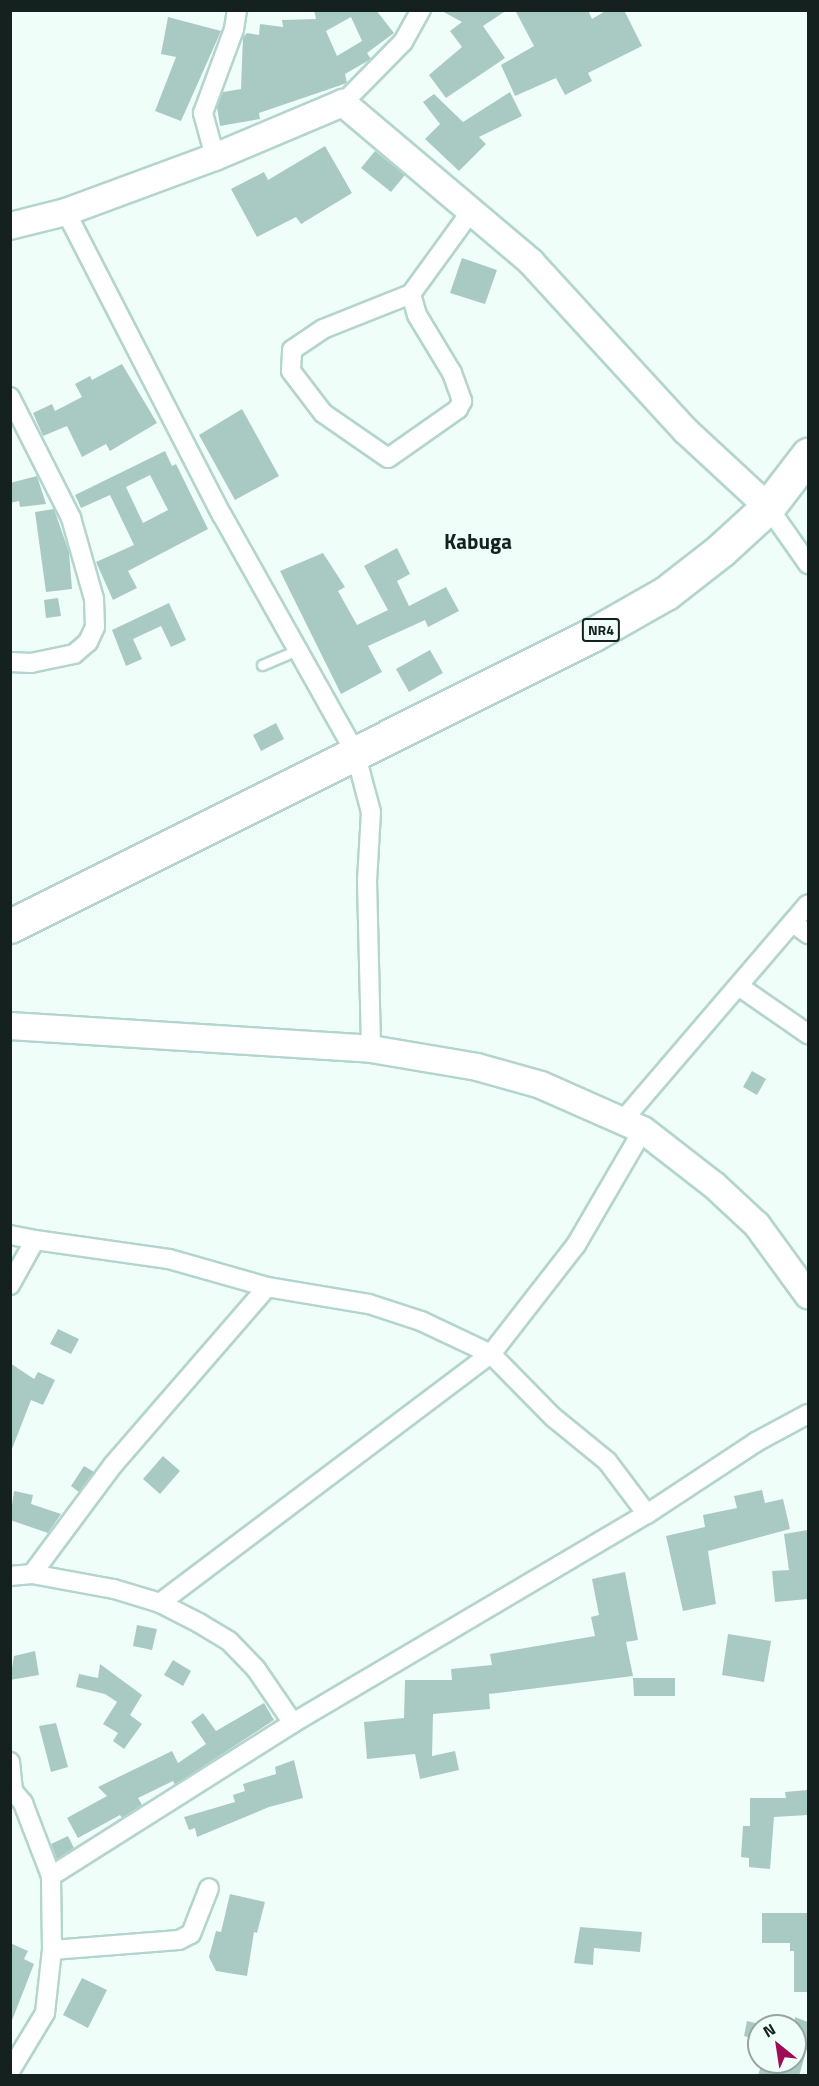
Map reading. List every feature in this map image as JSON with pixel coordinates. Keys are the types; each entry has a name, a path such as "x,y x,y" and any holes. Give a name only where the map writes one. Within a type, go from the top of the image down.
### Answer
{"highway":[{"name":"NR4","path":"10,926 592,635 666,593 721,550 768,507 808,455"}],"street":[{"path":"215,157 204,113 234,29 237,10"},
{"path":"10,226 66,212 215,157 343,103 403,42 422,10"},
{"path":"343,103 531,262 686,431 768,507 808,564"},
{"path":"411,294 417,315 452,373 462,401 458,409 400,453 382,457 323,413 300,387 291,371 291,350 322,328 411,294 472,210"},
{"path":"66,212 222,515 355,752 371,812 367,881 371,1049"},
{"path":"10,397 71,518 94,599 95,627 88,642 74,654 31,663 10,662"},
{"path":"160,1604 491,1354 576,1245 633,1125 808,904"},
{"path":"793,923 808,934"},
{"path":"740,987 808,1034"},
{"path":"10,1026 371,1049 477,1067 541,1085 633,1125 714,1185 757,1225 808,1295"},
{"path":"10,1235 169,1259 267,1287 369,1304 450,1332 491,1354 553,1417 607,1461 647,1514"},
{"path":"10,1285 35,1240"},
{"path":"32,1574 113,1465 267,1287"},
{"path":"51,1876 293,1723 647,1514 756,1442 808,1414"},
{"path":"10,1576 32,1574 104,1587 160,1604 229,1641 256,1669 293,1723"},
{"path":"10,1762 12,1791 22,1803 51,1876 52,1950 45,2013 10,2072"},
{"path":"52,1950 179,1940 191,1934 209,1888"}],"lane":[{"path":"262,665 297,650"}],"building":[{"path":"314,10 376,10 394,33 367,53 371,59 345,74 347,83 259,113 260,119 220,126 217,107 223,92 241,89 243,37 247,33 259,35 260,24 283,27 282,20 316,19","holes":["351,17 362,41 337,56 326,31"]},
{"path":"440,10 507,10 483,26 505,58 446,98 429,75 462,47 450,31 462,22"},
{"path":"515,10 588,10 592,19 607,10 624,10 642,46 588,73 592,81 565,95 556,78 515,96 501,65 534,46"},
{"path":"168,17 221,31 181,121 155,111 176,57 161,54"},
{"path":"510,92 522,116 479,137 486,144 459,171 425,139 440,124 423,102 434,94 463,122"},
{"path":"325,146 352,193 301,224 296,217 257,237 231,189 264,172 268,180"},
{"path":"375,151 405,175 391,192 361,168"},
{"path":"462,258 497,270 485,304 450,293"},
{"path":"122,364 157,423 110,451 106,444 82,457 67,426 43,436 33,413 52,404 55,411 82,397 75,384 90,376 92,380"},
{"path":"242,409 279,476 235,500 199,435"},
{"path":"165,451 172,466 176,464 208,529 128,571 137,588 113,600 96,562 134,545 110,495 81,508 75,495","holes":["150,475 168,510 143,523 126,487"]},
{"path":"37,476 46,504 20,507 19,501 10,503 10,483"},
{"path":"54,509 69,552 72,589 46,592 35,512"},
{"path":"397,548 410,574 397,581 409,606 446,587 459,611 428,627 425,620 368,646 382,672 341,694 280,571 323,553 345,587 338,591 357,625 388,610 364,566"},
{"path":"58,598 61,616 46,618 44,600"},
{"path":"169,603 186,640 171,647 161,626 133,639 142,659 126,666 112,630"},
{"path":"430,650 443,673 409,692 396,669"},
{"path":"276,723 284,739 261,751 253,735"},
{"path":"752,1071 766,1079 757,1095 743,1087"},
{"path":"58,1329 79,1339 71,1354 50,1344"},
{"path":"10,1363 34,1379 38,1372 55,1380 43,1405 31,1400 12,1449"},
{"path":"163,1456 180,1471 160,1494 143,1479"},
{"path":"84,1466 94,1472 79,1492 71,1486"},
{"path":"762,1490 765,1503 783,1499 790,1529 708,1551 716,1604 683,1611 666,1536 705,1527 703,1515 737,1508 734,1496"},
{"path":"14,1491 33,1495 31,1504 61,1514 48,1533 10,1520"},
{"path":"808,1530 808,1599 775,1602 772,1571 789,1570 784,1534"},
{"path":"625,1572 638,1640 626,1642 633,1676 489,1694 490,1709 433,1714 432,1756 455,1751 459,1770 420,1779 415,1754 367,1759 364,1722 404,1718 405,1680 452,1680 451,1669 492,1665 490,1654 595,1636 591,1617 599,1615 592,1579"},
{"path":"137,1625 157,1629 152,1650 133,1646"},
{"path":"728,1634 771,1641 764,1682 722,1675"},
{"path":"35,1651 39,1675 10,1680 14,1656"},
{"path":"173,1660 191,1671 183,1686 164,1675"},
{"path":"100,1664 142,1695 130,1715 142,1724 124,1749 113,1741 118,1733 103,1724 117,1702 105,1694 76,1687 79,1674 98,1678"},
{"path":"633,1678 675,1678 675,1696 634,1696"},
{"path":"264,1703 274,1720 175,1785 173,1781 138,1798 142,1805 122,1818 120,1815 78,1838 67,1818 107,1796 98,1787 172,1751 178,1763 206,1744 191,1722 203,1713 216,1731"},
{"path":"56,1723 68,1767 51,1772 39,1726"},
{"path":"294,1760 303,1798 269,1807 197,1837 195,1828 189,1830 184,1817 235,1802 233,1795 245,1791 243,1784 276,1774 275,1767"},
{"path":"808,1790 808,1815 774,1817 770,1869 749,1867 749,1858 741,1857 743,1826 750,1826 750,1798 786,1798 785,1792"},
{"path":"68,1836 74,1848 57,1859 51,1844"},
{"path":"230,1894 265,1902 257,1933 254,1932 247,1976 216,1971 209,1957 216,1931 221,1932"},
{"path":"762,1913 808,1913 808,1992 794,1992 794,1951 790,1951 790,1943 762,1943"},
{"path":"580,1927 642,1932 640,1952 594,1948 593,1965 574,1963"},
{"path":"10,1943 28,1951 24,1959 34,1964 11,2023"},
{"path":"82,1978 107,1990 88,2028 63,2015"},
{"path":"747,2021 747,2037 744,2036"},
{"path":"807,2022 808,2022 807,2048"},
{"path":"759,2074 800,2074 799,2076 758,2076"}],"district":[{"name":"Kabuga","path":"478,541"}]}
